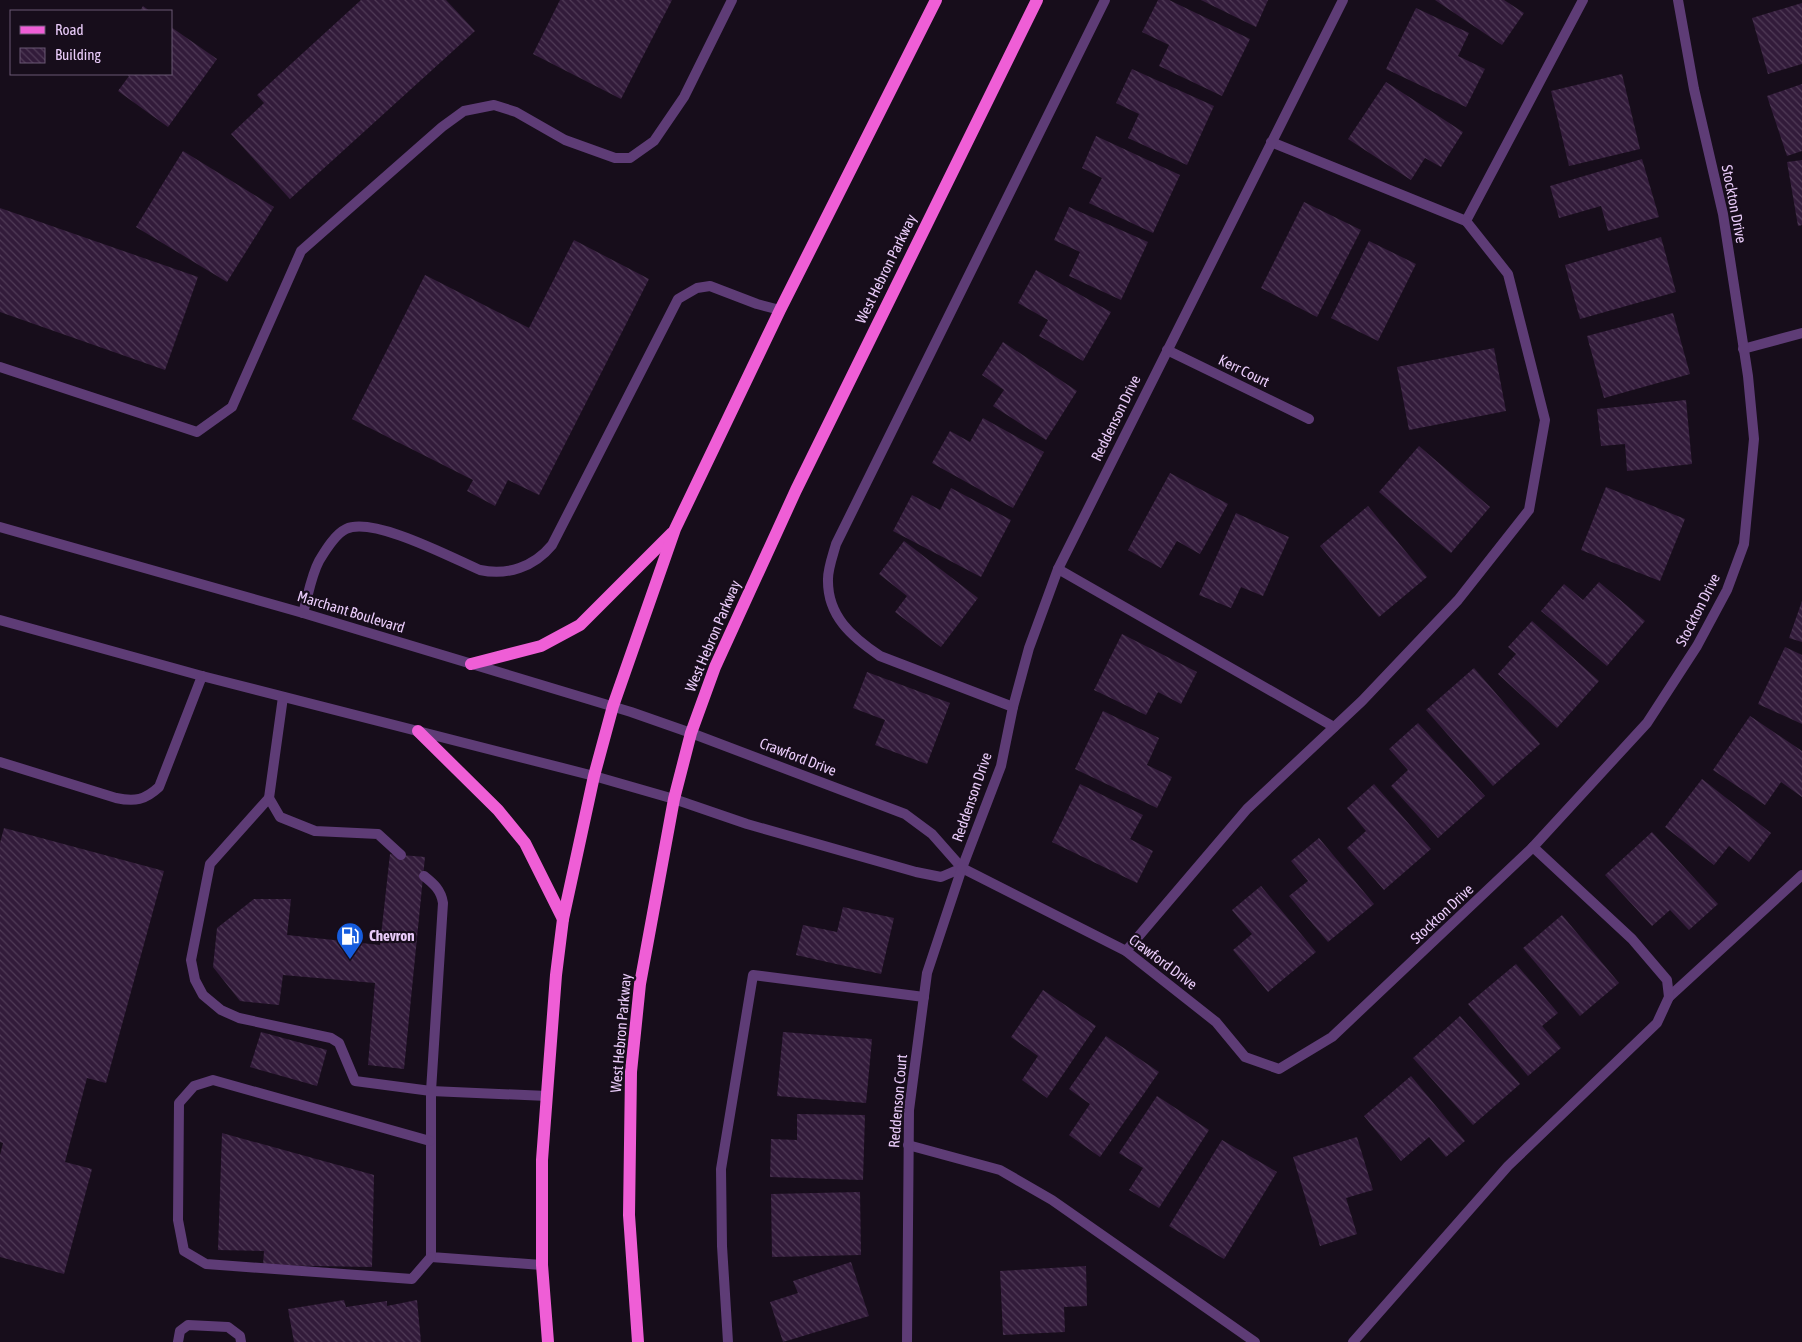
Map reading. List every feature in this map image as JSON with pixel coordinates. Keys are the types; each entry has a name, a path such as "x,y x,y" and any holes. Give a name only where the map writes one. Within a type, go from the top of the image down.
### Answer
{"main road":[{"path":"548,1342 542,1265 542,1160 549,1057 563,919 594,776 612,706 675,529 780,310 936,0"},
{"name":"West Hebron Parkway","path":"638,1342 629,1215 632,1072 640,984 674,799 691,732 714,667 796,490 1037,0"},
{"path":"471,664 542,646 580,625 675,529"},
{"path":"418,731 498,810 525,843 563,919"}],"street":[{"path":"0,367 197,432 232,407 301,251 442,127 464,111 494,105 516,112 565,140 615,158 630,158 654,141 684,97 732,0"},
{"path":"1013,707 880,656 862,644 842,626 832,608 828,578 836,544 1105,0"},
{"name":"Reddenson Drive","path":"962,868 1001,766 1013,707 1029,648 1058,569 1343,0"},
{"path":"1466,221 1583,0"},
{"name":"Stockton Drive","path":"1279,1069 1332,1037 1533,848 1647,723 1697,646 1727,590 1744,544 1754,439 1748,376 1723,214 1694,89 1678,0"},
{"path":"1126,951 1247,809 1334,727 1458,600 1530,510 1545,420 1508,274 1466,221 1271,142"},
{"path":"303,613 318,562 332,542 345,529 358,525 391,532 480,570 492,573 513,571 542,557 552,545 646,363 669,312 678,299 697,288 710,286 780,310"},
{"path":"1743,349 1802,333"},
{"name":"Kerr Court","path":"1167,350 1309,419"},
{"name":"Marchant Boulevard","path":"0,527 303,613 612,706 691,732"},
{"path":"1058,569 1334,727"},
{"path":"0,620 202,676 594,776 674,799 747,824 916,872 941,877 962,868"},
{"path":"0,762 116,798 134,801 148,797 160,787 202,676"},
{"path":"283,697 268,798 210,864 191,960 195,980 203,995 220,1010 240,1018 331,1038 339,1043 355,1081 431,1091 547,1096"},
{"name":"Crawford Drive","path":"691,732 905,814 932,834 962,868 1126,951 1216,1022 1245,1057 1279,1069"},
{"path":"268,798 280,817 315,831 378,834 401,854"},
{"path":"1533,848 1632,939 1667,980 1669,997"},
{"name":"Reddenson Court","path":"907,1342 909,1110 927,973 962,868"},
{"path":"1353,1342 1508,1166 1657,1023 1669,997 1802,875"},
{"path":"424,876 442,894 431,1091 431,1257 412,1279 206,1264 184,1251 178,1220 179,1103 194,1086 212,1080 430,1141"},
{"path":"728,1342 722,1246 721,1169 753,975 924,997"},
{"path":"908,1145 1000,1170 1052,1200 1255,1342"},
{"path":"431,1257 542,1265"},
{"path":"178,1342 180,1331 188,1325 228,1327 240,1336 241,1342"}],"building":[{"path":"361,0 446,0 475,31 290,199 231,134 264,103 257,95"},
{"path":"560,0 672,0 621,99 533,54"},
{"path":"1158,0 1169,0 1250,39 1222,96 1159,66 1169,45 1142,32"},
{"path":"1201,0 1268,0 1256,27"},
{"path":"1435,0 1504,0 1524,13 1502,45"},
{"path":"1802,3 1802,64 1768,74 1752,18"},
{"path":"143,6 149,10 141,10"},
{"path":"1416,8 1469,33 1458,56 1485,69 1466,107 1386,69"},
{"path":"172,28 217,59 168,127 118,91 129,76 128,75 172,75"},
{"path":"1132,69 1214,106 1187,165 1128,138 1139,114 1116,103"},
{"path":"1622,74 1640,149 1569,166 1551,91"},
{"path":"1386,82 1463,132 1441,167 1425,158 1411,180 1348,139"},
{"path":"1802,84 1802,151 1787,156 1767,96"},
{"path":"1096,136 1180,175 1153,233 1089,203 1102,178 1082,168"},
{"path":"183,151 274,207 227,282 136,227"},
{"path":"1642,159 1659,217 1608,231 1601,206 1559,218 1550,186"},
{"path":"1802,160 1802,225 1798,226 1787,162"},
{"path":"1304,202 1361,230 1317,317 1261,288"},
{"path":"1069,207 1148,242 1121,300 1069,276 1080,252 1054,240"},
{"path":"0,208 198,277 165,370 0,312"},
{"path":"1661,237 1676,292 1580,319 1565,265"},
{"path":"574,240 649,279 539,495 508,480 495,506 467,491 473,480 352,419 425,275 529,328"},
{"path":"1369,241 1416,264 1378,341 1331,318"},
{"path":"1036,270 1111,312 1083,361 1039,336 1048,320 1018,303"},
{"path":"1673,313 1690,374 1604,398 1587,336"},
{"path":"1003,342 1077,391 1046,440 993,406 1004,390 982,375"},
{"path":"1494,348 1506,411 1409,430 1397,367"},
{"path":"1686,400 1692,464 1627,471 1625,444 1601,446 1597,409"},
{"path":"983,418 1044,452 1013,508 932,463 950,431 970,442"},
{"path":"1419,446 1490,507 1451,553 1379,492"},
{"path":"1170,473 1228,504 1200,554 1177,541 1161,568 1128,550"},
{"path":"1606,487 1685,519 1660,581 1581,550"},
{"path":"951,488 1011,520 981,577 893,531 912,495 940,510"},
{"path":"1368,506 1427,577 1379,617 1320,546"},
{"path":"1236,513 1289,537 1263,596 1241,587 1231,608 1199,595"},
{"path":"904,541 978,598 941,647 895,612 907,596 879,574"},
{"path":"1599,582 1645,621 1607,666 1541,611 1564,584 1583,600"},
{"path":"1802,601 1802,642 1789,638"},
{"path":"1532,621 1599,681 1557,728 1498,674 1516,654 1508,647"},
{"path":"1122,634 1197,672 1181,704 1158,692 1146,715 1094,690"},
{"path":"1785,647 1802,655 1802,724 1758,704"},
{"path":"1474,668 1540,744 1493,786 1426,710"},
{"path":"867,672 950,703 927,764 875,745 885,720 853,708"},
{"path":"1103,711 1159,738 1147,765 1172,777 1157,808 1075,769"},
{"path":"1750,716 1802,751 1802,797 1781,782 1765,805 1713,770"},
{"path":"1418,723 1485,796 1438,838 1391,786 1408,770 1389,749"},
{"path":"1702,779 1771,833 1749,862 1729,846 1714,865 1665,827"},
{"path":"1080,784 1143,815 1130,839 1153,851 1137,883 1052,842"},
{"path":"1374,784 1431,849 1384,890 1347,848 1366,831 1347,808"},
{"path":"4,828 164,871 106,1083 87,1078 65,1162 92,1169 64,1274 0,1257 0,1155 3,1143 0,1142 0,843"},
{"path":"1652,832 1718,904 1689,930 1670,910 1652,926 1605,875"},
{"path":"1319,838 1374,904 1328,942 1289,896 1308,881 1291,861"},
{"name":"Chevron","path":"390,854 425,857 404,1069 368,1065 375,983 283,975 279,1005 240,1001 213,967 217,928 254,899 291,899 287,935 380,945"},
{"path":"1261,886 1316,952 1268,992 1233,950 1252,934 1232,910"},
{"path":"843,907 894,918 881,974 796,955 803,925 837,932"},
{"path":"1562,915 1619,983 1580,1016 1523,948"},
{"path":"1516,964 1558,1013 1542,1026 1561,1048 1528,1076 1468,1004"},
{"path":"1043,990 1096,1026 1047,1098 1022,1080 1038,1056 1011,1037"},
{"path":"1460,1016 1520,1084 1473,1125 1413,1058"},
{"path":"261,1032 327,1050 317,1086 250,1067"},
{"path":"783,1032 872,1039 866,1103 777,1096"},
{"path":"1106,1036 1159,1072 1100,1157 1069,1135 1090,1104 1069,1089"},
{"path":"1411,1076 1465,1141 1446,1157 1429,1137 1401,1161 1364,1116"},
{"path":"1157,1096 1209,1130 1159,1208 1129,1190 1143,1168 1119,1153"},
{"path":"797,1114 865,1115 863,1180 770,1177 771,1139 797,1140"},
{"path":"222,1133 374,1175 372,1267 263,1265 264,1251 218,1250"},
{"path":"1357,1137 1373,1190 1346,1198 1357,1234 1320,1246 1293,1157"},
{"path":"1222,1140 1277,1172 1224,1259 1169,1226"},
{"path":"860,1192 861,1255 772,1257 771,1194"},
{"path":"851,1262 869,1316 783,1342 770,1302 798,1293 793,1281"},
{"path":"1086,1266 1087,1306 1064,1307 1065,1332 1003,1335 1000,1271"},
{"path":"344,1300 346,1307 387,1301 387,1306 417,1300 421,1342 294,1342 288,1309"}],"place":[{"name":"Chevron","path":"350,960"}]}
